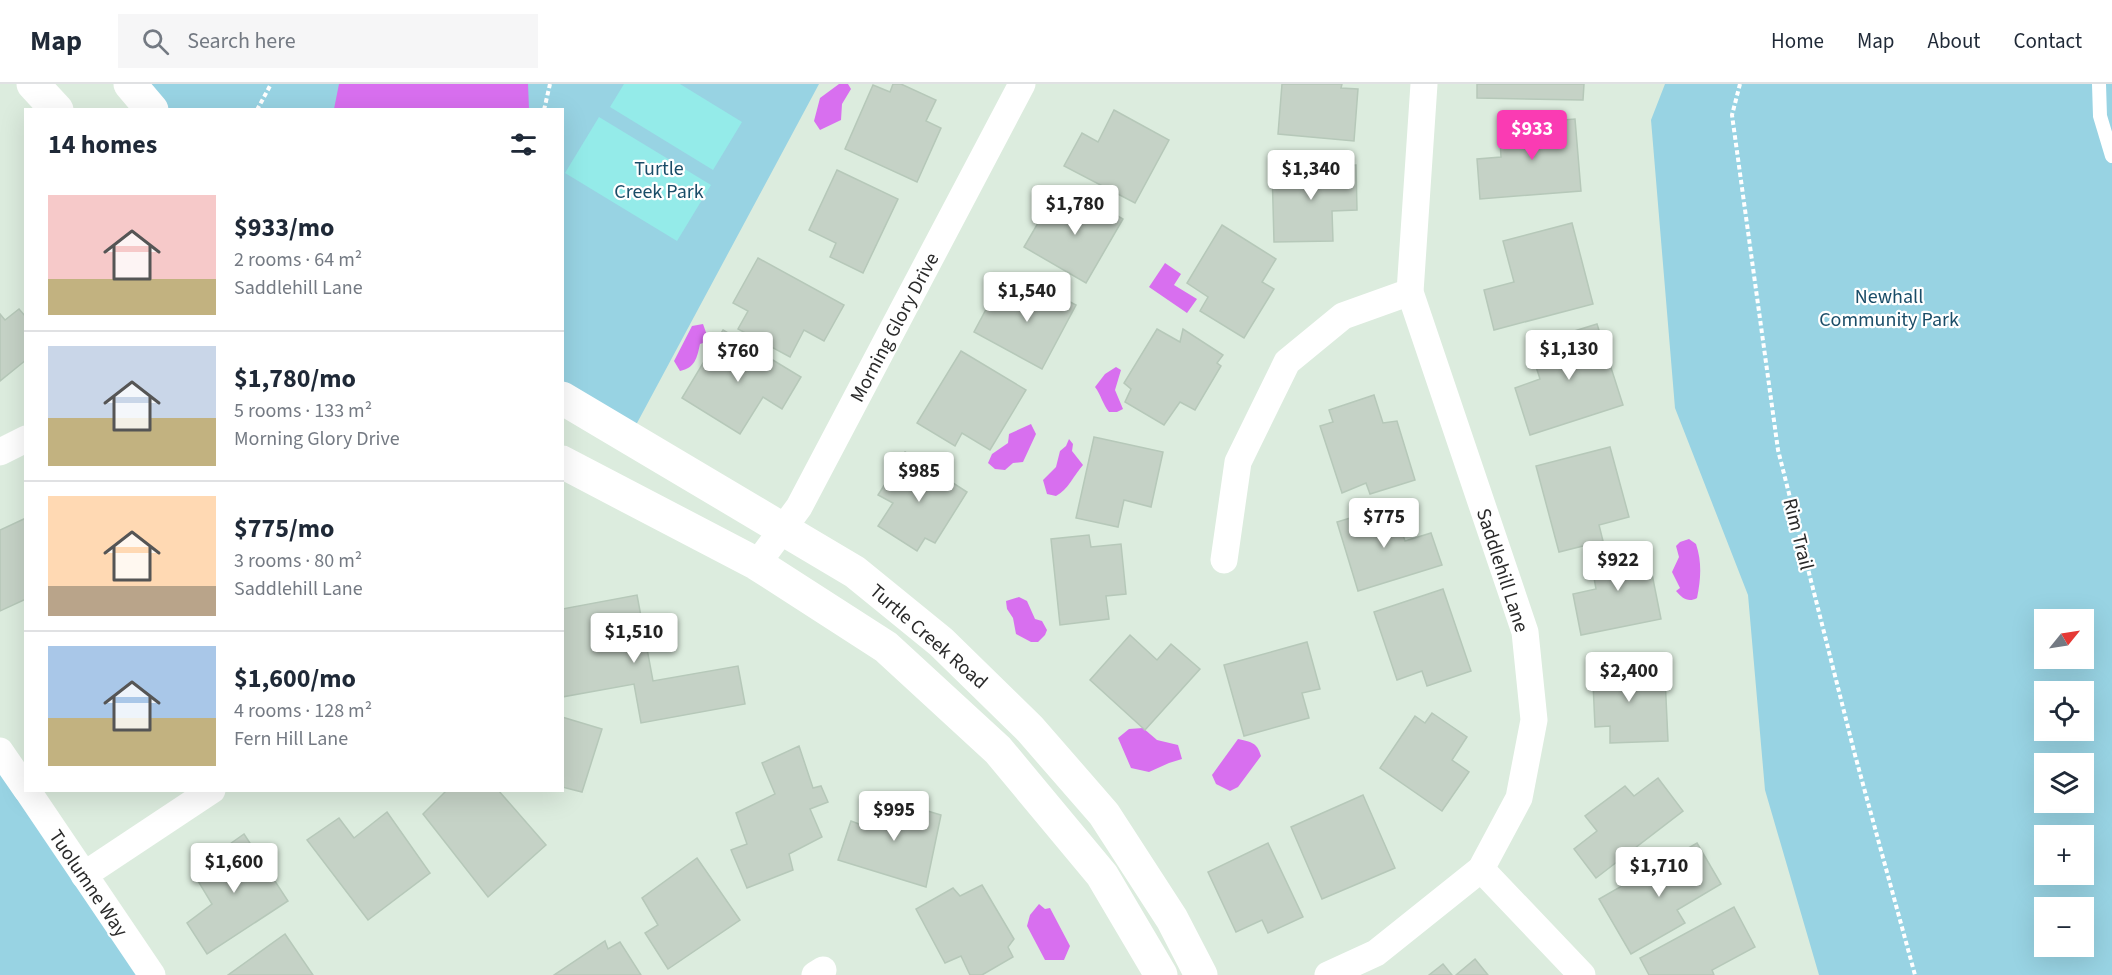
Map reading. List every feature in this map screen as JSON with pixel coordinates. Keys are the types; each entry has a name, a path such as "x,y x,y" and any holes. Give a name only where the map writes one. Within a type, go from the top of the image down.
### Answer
{"street":[{"path":"33,84 55,108"},
{"path":"130,84 150,108"},
{"name":"Morning Glory Drive","path":"757,564 799,507 1022,84"},
{"name":"Saddlehill Lane","path":"1329,975 1376,953 1481,869 1520,798 1534,720 1525,632 1410,292 1424,84"},
{"path":"1224,560 1238,462 1287,362 1343,316 1410,292"},
{"name":"Turtle Creek Road","path":"564,399 855,572 940,642 1030,729 1104,814 1172,919 1201,975"},
{"path":"0,452 24,440"},
{"name":"Turtle Creek Road","path":"564,463 757,564 886,647 998,750 1102,874 1161,975"},
{"name":"Tuolumne Way","path":"0,751 24,787"},
{"name":"Tuolumne Way","path":"27,792 152,975"},
{"path":"84,875 209,792"},
{"path":"1481,869 1582,975"}],"lane":[{"path":"2099,84 2100,116 2112,156"}],"path":[{"path":"258,108 271,84"},
{"path":"544,108 550,84"},
{"name":"Rim Trail","path":"1740,84 1732,115 1778,450 1855,755 1915,975"}],"green space":[{"name":"Turtle Creek Park","path":"130,84 819,84 629,438 564,399 564,108 151,108"},
{"path":"624,84 680,84 742,122 713,170 610,107"},
{"name":"Newhall Community Park","path":"1665,84 2112,84 2112,975 1819,975 1765,790 1748,595 1675,408 1651,120"},
{"path":"599,117 711,185 677,241 565,173"},
{"path":"0,751 24,786 24,792 28,792 152,975 0,975"}],"shaded area":[{"path":"339,84 528,84 529,108 334,108"},
{"path":"839,84 848,84 851,89 842,104 841,120 820,130 814,121 820,98"},
{"path":"1165,263 1181,274 1174,285 1197,299 1187,313 1149,287"},
{"path":"703,324 709,341 700,344 692,365 680,371 674,361 692,326"},
{"path":"1116,367 1121,370 1115,390 1123,409 1109,412 1095,387 1105,374"},
{"path":"1031,424 1036,434 1023,462 1013,463 1005,470 995,469 988,463 992,454 1008,443 1009,434"},
{"path":"1069,439 1073,444 1072,451 1083,465 1060,493 1056,496 1047,494 1043,480 1056,467 1060,451"},
{"path":"1689,539 1696,544 1700,571 1697,598 1691,600 1683,598 1676,591 1680,588 1672,572 1679,557 1676,546"},
{"path":"1019,597 1027,601 1035,619 1042,621 1047,630 1038,642 1031,642 1016,634 1006,601"},
{"path":"1143,728 1157,740 1178,745 1182,759 1149,772 1131,768 1118,738 1129,729"},
{"path":"1238,739 1253,743 1261,756 1238,787 1230,791 1216,784 1212,775"},
{"path":"1039,904 1045,909 1050,908 1070,946 1064,960 1045,960 1027,926 1030,915"}],"building":[{"path":"893,84 901,84 936,100 926,121 941,128 917,182 845,149 873,85 890,92"},
{"path":"1282,84 1342,84 1341,88 1358,89 1354,141 1278,134"},
{"path":"1477,84 1584,84 1583,100 1477,98"},
{"path":"1114,110 1169,140 1135,203 1064,166 1082,133 1098,142"},
{"path":"1575,119 1581,191 1480,199 1477,159 1501,157 1499,125"},
{"path":"1356,165 1357,210 1332,211 1333,241 1274,242 1272,167"},
{"path":"837,170 898,199 863,273 830,257 836,243 809,230"},
{"path":"1073,190 1123,219 1086,283 1024,247 1045,211 1058,218"},
{"path":"1572,223 1593,304 1494,330 1484,290 1514,282 1503,241"},
{"path":"1222,225 1276,259 1262,282 1274,289 1244,338 1200,311 1208,297 1187,283"},
{"path":"758,258 844,305 824,341 804,330 790,357 738,329 748,311 733,303"},
{"path":"1024,277 1076,305 1042,369 974,332 991,300 1007,308"},
{"path":"19,309 24,315 24,362 0,381 0,314 5,320"},
{"path":"1597,324 1623,405 1530,435 1515,388 1540,379 1529,345"},
{"path":"1157,329 1180,342 1183,329 1223,355 1217,363 1221,366 1195,410 1180,402 1164,425 1125,402 1131,389 1124,383"},
{"path":"723,330 801,377 782,409 763,397 740,434 682,398"},
{"path":"961,351 1026,390 990,450 962,433 955,446 917,423"},
{"path":"1374,395 1383,423 1397,421 1415,480 1370,494 1366,483 1342,493 1320,426 1333,422 1329,410"},
{"path":"1094,437 1163,452 1151,507 1124,500 1118,527 1076,518"},
{"path":"1610,447 1629,517 1599,525 1603,541 1559,552 1536,466"},
{"path":"905,452 967,492 935,543 925,538 917,551 878,526 893,503 878,495"},
{"path":"1393,505 1405,541 1431,533 1442,565 1358,591 1337,522"},
{"path":"24,519 24,600 0,611 0,530"},
{"path":"1089,535 1091,547 1121,544 1126,594 1106,596 1109,619 1060,625 1051,539"},
{"path":"1646,544 1661,619 1581,635 1573,594 1596,589 1590,555"},
{"path":"1443,589 1471,671 1427,686 1422,671 1397,680 1374,612"},
{"path":"637,595 653,681 738,666 745,704 641,723 634,684 564,697 564,609"},
{"path":"1130,635 1157,660 1171,644 1200,669 1145,730 1090,680"},
{"path":"1307,642 1320,689 1302,693 1309,718 1244,736 1224,665"},
{"path":"1630,659 1631,679 1665,677 1668,741 1610,743 1610,726 1595,727 1592,660"},
{"path":"1432,713 1467,737 1452,760 1469,772 1442,811 1380,768 1415,716 1425,723"},
{"path":"564,718 602,729 582,792 564,788"},
{"path":"799,746 813,788 821,786 828,802 810,809 822,837 789,854 793,870 747,888 731,850 747,844 736,813 775,794 762,763"},
{"path":"1658,778 1683,811 1596,878 1574,849 1597,831 1585,816 1625,786 1634,796"},
{"path":"445,792 500,792 546,845 488,897 423,814"},
{"path":"1363,795 1395,868 1322,899 1291,827"},
{"path":"878,796 941,815 926,887 838,860 851,821 867,827"},
{"path":"387,812 430,873 368,920 307,840 339,818 354,838"},
{"path":"244,834 288,901 207,954 187,923 212,904 192,871"},
{"path":"1268,843 1303,917 1268,933 1262,920 1236,932 1208,872"},
{"path":"1697,843 1721,884 1677,910 1685,923 1631,954 1599,899"},
{"path":"697,858 740,920 668,969 645,933 658,925 642,898"},
{"path":"982,885 1014,939 1008,947 1013,957 982,975 970,975 961,956 945,963 916,909 953,888 960,896"},
{"path":"1734,907 1755,947 1712,970 1714,975 1649,975 1640,958"},
{"path":"285,934 313,975 228,975"},
{"path":"605,941 608,949 620,942 641,975 554,975"},
{"path":"1475,959 1488,975 1456,975"},
{"path":"1443,964 1452,975 1429,975"}]}
